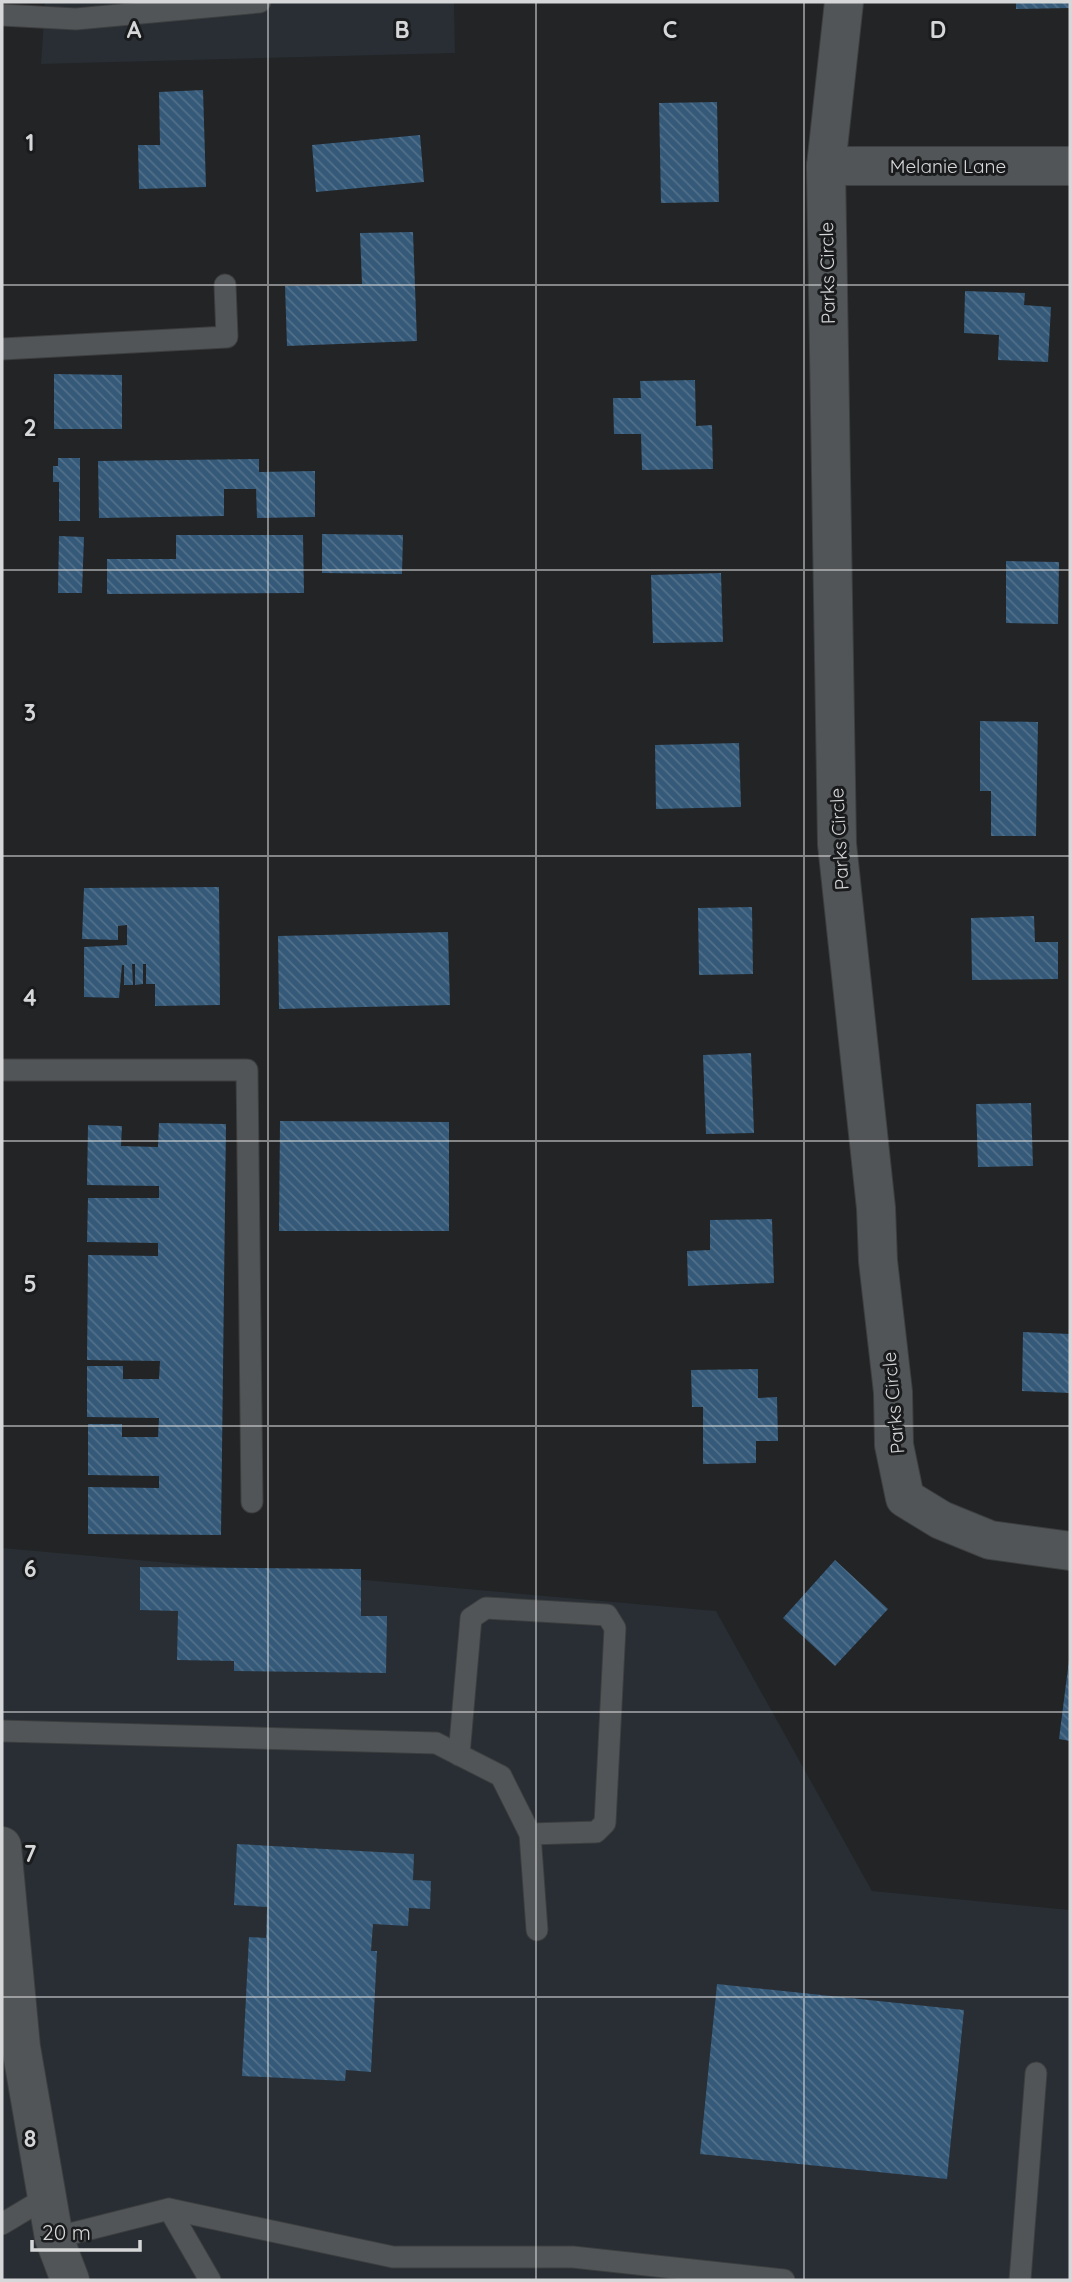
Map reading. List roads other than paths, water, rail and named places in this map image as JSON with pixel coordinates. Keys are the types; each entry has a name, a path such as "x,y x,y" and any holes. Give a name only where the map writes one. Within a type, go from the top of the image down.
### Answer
{"street":[{"name":"Parks Circle","path":"844,2 826,166 837,844 876,1208 878,1261 893,1392 894,1445 905,1498 941,1520 989,1540 1070,1551"},
{"name":"Melanie Lane","path":"826,166 1070,166"},
{"path":"2,1846 7,1958 54,2238 70,2280"}],"lane":[{"path":"2,15 76,19 260,2"},
{"path":"2,349 227,337 225,285"},
{"path":"2,1070 247,1070 252,1502"},
{"path":"459,1755 471,1618 486,1608 607,1615 615,1628 606,1823 596,1832 530,1834"},
{"path":"2,1731 436,1744 501,1776 530,1834 537,1930"},
{"path":"1020,2280 1035,2073"},
{"path":"2,2224 47,2197"},
{"path":"169,2209 210,2280"},
{"path":"54,2238 169,2209 393,2257 573,2257 778,2280"}]}
